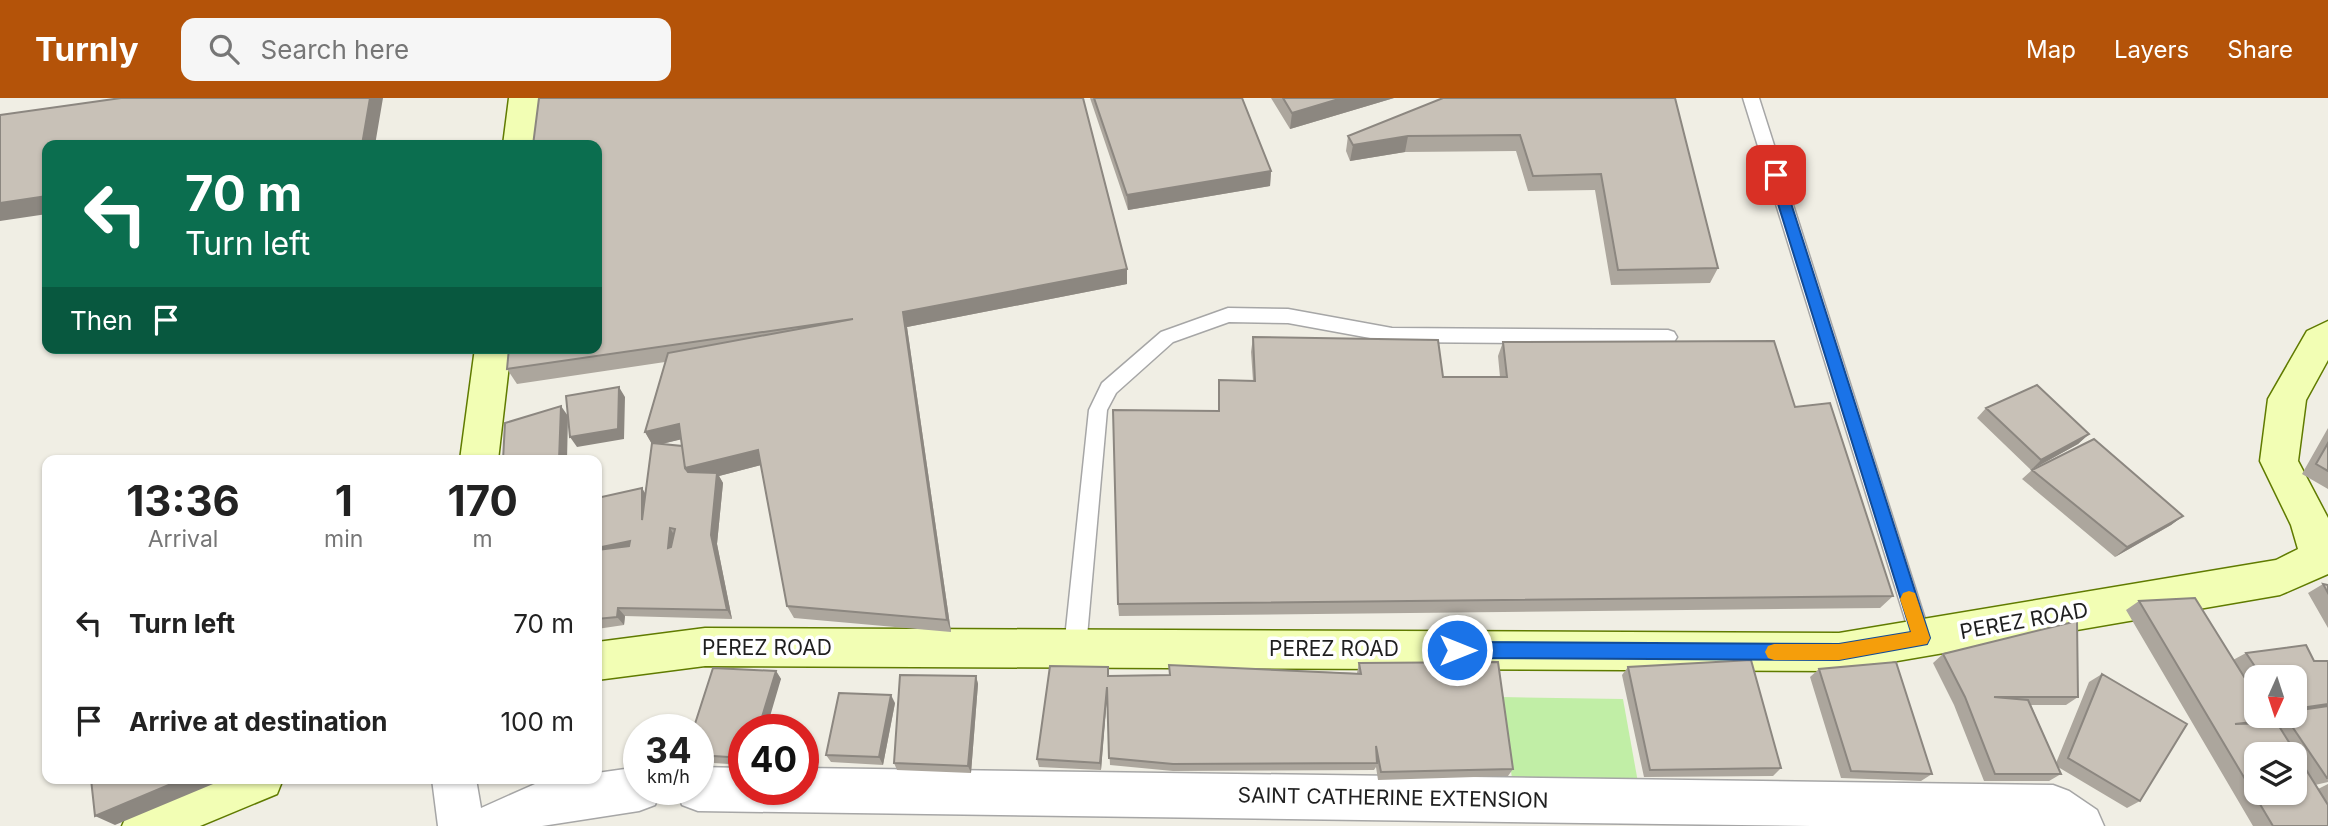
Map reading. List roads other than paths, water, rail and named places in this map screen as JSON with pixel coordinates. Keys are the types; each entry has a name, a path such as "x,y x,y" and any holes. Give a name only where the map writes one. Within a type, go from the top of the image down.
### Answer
{"street":[{"path":"520,140 525,98"},
{"name":"PEREZ ROAD","path":"602,660 705,647 1839,652 2280,577 2321,558 2311,524 2279,461 2287,399 2320,341 2328,335"},
{"path":"480,455 492,354"},
{"path":"145,826 249,784"},
{"path":"455,784 461,826"},
{"name":"SAINT CATHERINE EXTENSION","path":"714,789 2053,807 2081,826"},
{"path":"492,826 544,802 623,791"}],"lane":[{"path":"1751,98 1921,638"},
{"path":"1075,648 1098,410 1109,388 1167,337 1228,315 1288,316 1392,335 1668,337"}]}
